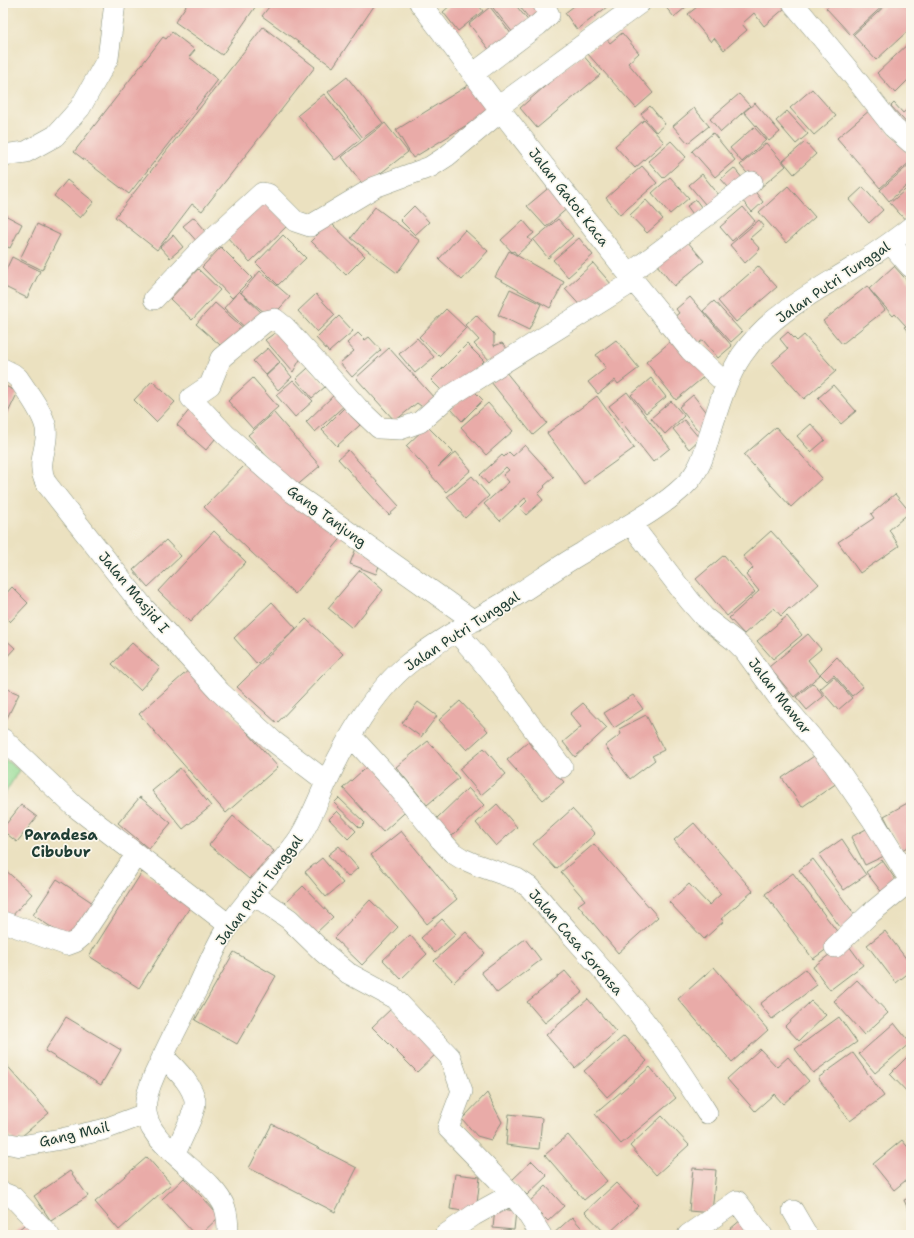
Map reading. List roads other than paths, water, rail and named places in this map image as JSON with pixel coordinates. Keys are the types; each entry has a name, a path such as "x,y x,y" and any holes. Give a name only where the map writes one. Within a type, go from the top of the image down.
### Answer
{"street":[{"path":"3,155 26,152 55,136 80,108 108,58 115,3"},
{"name":"Jalan Gatot Kaca","path":"420,3 499,109 632,278 690,350 726,384"},
{"path":"473,74 549,15 544,3"},
{"path":"154,299 201,249 262,193 268,194 295,221 310,226 374,186 430,167 447,156 499,109 640,3"},
{"path":"793,3 851,73 893,127 911,143"},
{"path":"632,278 752,182"},
{"name":"Jalan Putri Tunggal","path":"145,1114 146,1101 150,1085 215,949 229,925 253,894 288,854 300,837 351,736 371,704 393,678 407,664 581,553 631,524 682,488 701,464 726,384 744,352 758,335 802,299 891,244 911,227"},
{"path":"891,244 911,267"},
{"name":"Gang Tanjung","path":"474,621 292,492 226,435 191,398 210,385 221,358 266,321 275,319 285,326 358,408 379,428 400,429 420,422 447,398 632,278"},
{"name":"Jalan Masjid I","path":"3,369 18,378 43,417 46,428 46,436 42,471 46,483 144,608 220,692 273,741 327,782"},
{"name":"Jalan Mawar","path":"631,524 704,617 735,641 745,651 781,701 834,764 911,881"},
{"path":"456,632 499,682 527,722 562,767"},
{"name":"Jalan Casa Soronsa","path":"351,736 397,786 441,840 453,852 461,858 477,865 517,879 539,898 648,1026 677,1067 706,1113"},
{"path":"3,739 74,806 229,925"},
{"path":"3,922 67,945 75,942 88,926 136,855"},
{"path":"835,947 871,913 911,881"},
{"path":"253,894 289,920 348,973 394,998 450,1057 462,1091 448,1128 512,1194 527,1213 541,1235"},
{"path":"163,1056 180,1073 190,1087 195,1103 192,1114 175,1154"},
{"path":"145,1114 150,1126 159,1138 217,1194 225,1206 228,1221 228,1235"},
{"name":"Gang Mail","path":"3,1141 5,1143 21,1146 61,1139 102,1130 145,1114"},
{"path":"3,1193 13,1197 49,1235"},
{"path":"445,1235 474,1215 512,1194"},
{"path":"688,1235 737,1201 762,1235"},
{"path":"793,1211 807,1235"}],"district":[{"name":"Paradesa Cibubur","path":"61,844"}]}
